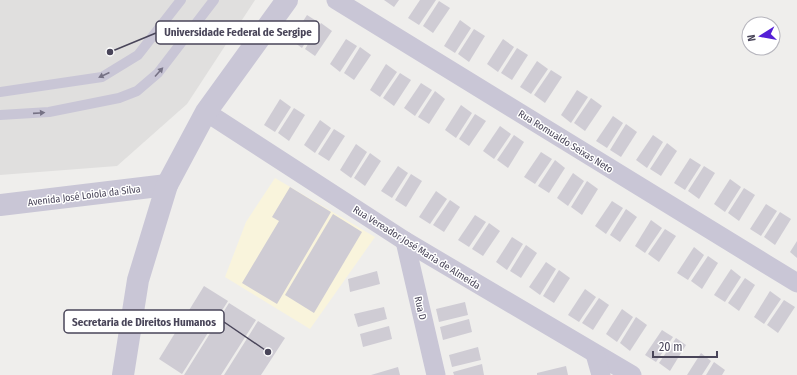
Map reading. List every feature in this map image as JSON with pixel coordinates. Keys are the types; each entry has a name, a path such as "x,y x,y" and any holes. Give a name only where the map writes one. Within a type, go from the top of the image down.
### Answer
{"street":[{"path":"123,375 138,280 167,185 206,112 288,0"},
{"name":"Rua Romualdo Seixas Neto","path":"336,0 797,283"},
{"name":"Rua Vereador José Maria de Almeida","path":"206,112 405,241 632,375"},
{"name":"Avenida José Loiola da Silva","path":"0,205 167,185"},
{"name":"Rua D","path":"405,241 436,375"},
{"path":"595,354 601,375"}],"lane":[{"path":"0,92 102,77 138,55 181,0"},
{"path":"0,116 49,112 119,98 137,91 158,73 214,0"}],"shaded area":[{"path":"0,0 255,0 187,104 117,166 0,175"},
{"path":"275,178 375,237 310,329 225,277 246,222"}],"building":[{"path":"384,0 399,0 394,7"},
{"path":"420,0 436,0 419,25 408,18"},
{"path":"439,1 450,8 433,33 423,26"},
{"path":"307,15 318,22 302,48 291,40"},
{"path":"460,20 471,28 455,53 444,46"},
{"path":"321,23 332,31 315,56 305,49"},
{"path":"474,29 485,36 469,62 458,54"},
{"path":"346,39 357,46 340,72 330,64"},
{"path":"503,39 514,47 498,72 487,64"},
{"path":"360,47 371,55 354,80 344,73"},
{"path":"517,48 528,55 512,80 501,73"},
{"path":"537,61 548,69 531,94 520,87"},
{"path":"386,64 397,72 380,97 370,90"},
{"path":"551,70 562,77 545,103 534,95"},
{"path":"400,73 411,80 394,106 383,98"},
{"path":"421,83 432,90 415,116 404,108"},
{"path":"577,90 588,97 571,123 561,115"},
{"path":"435,91 445,99 429,124 418,117"},
{"path":"591,98 602,106 585,131 574,123"},
{"path":"280,99 291,107 275,132 264,125"},
{"path":"461,105 472,113 456,138 445,130"},
{"path":"294,108 305,115 289,141 278,133"},
{"path":"475,114 486,121 469,146 459,139"},
{"path":"613,116 623,123 607,148 596,141"},
{"path":"320,120 331,128 315,153 304,145"},
{"path":"626,124 637,132 621,157 610,150"},
{"path":"500,126 511,134 494,159 483,151"},
{"path":"334,129 345,136 329,161 318,154"},
{"path":"514,135 524,142 508,168 497,160"},
{"path":"653,135 663,142 647,168 636,160"},
{"path":"667,143 677,151 661,176 650,169"},
{"path":"356,144 367,152 351,178 340,170"},
{"path":"541,152 552,159 535,184 524,177"},
{"path":"370,153 381,161 365,186 354,178"},
{"path":"690,158 701,165 685,190 674,183"},
{"path":"555,160 565,168 549,193 538,186"},
{"path":"398,166 408,173 392,198 381,191"},
{"path":"704,166 715,173 699,199 688,191"},
{"path":"573,173 584,181 568,206 557,198"},
{"path":"411,174 422,181 406,207 395,200"},
{"path":"730,179 741,187 725,212 714,204"},
{"path":"587,181 598,189 582,215 571,207"},
{"path":"290,187 331,212 277,304 242,283 279,221 272,217"},
{"path":"744,188 755,195 739,221 728,213"},
{"path":"436,191 447,199 430,224 419,217"},
{"path":"450,200 460,207 444,232 433,225"},
{"path":"612,201 623,208 606,234 595,226"},
{"path":"766,204 777,211 761,236 750,229"},
{"path":"626,209 637,217 620,242 610,235"},
{"path":"780,212 791,219 775,245 764,237"},
{"path":"333,214 362,232 314,313 285,295"},
{"path":"475,215 486,222 469,247 458,240"},
{"path":"651,220 662,228 645,253 635,246"},
{"path":"489,223 500,231 483,256 472,249"},
{"path":"665,229 676,236 659,262 648,254"},
{"path":"512,237 523,244 507,270 496,262"},
{"path":"797,241 797,258 790,252"},
{"path":"526,245 537,253 521,278 510,271"},
{"path":"694,247 704,255 688,280 677,273"},
{"path":"708,256 718,263 702,289 691,281"},
{"path":"546,262 556,269 540,295 529,287"},
{"path":"731,269 741,277 725,302 714,295"},
{"path":"559,270 570,278 554,303 543,296"},
{"path":"377,271 380,284 350,292 348,279"},
{"path":"745,278 755,285 739,311 728,303"},
{"path":"204,286 228,301 182,374 159,359"},
{"path":"585,289 596,297 579,322 568,315"},
{"path":"770,291 781,299 764,324 754,317"},
{"path":"599,298 609,305 593,330 582,323"},
{"path":"784,300 795,307 778,333 767,325"},
{"path":"465,302 468,315 439,322 436,309"},
{"path":"229,303 256,320 221,375 184,375"},
{"path":"384,307 387,319 358,327 354,314"},
{"path":"622,309 633,317 617,342 606,334"},
{"path":"636,317 647,325 630,351 620,343"},
{"path":"469,319 472,332 443,340 440,327"},
{"path":"258,321 285,338 261,375 224,375"},
{"path":"389,326 392,339 363,347 360,334"},
{"path":"662,330 673,337 656,362 645,355"},
{"path":"676,338 686,345 670,371 659,363"},
{"path":"478,347 481,360 452,367 449,355"},
{"path":"701,353 711,361 702,375 687,375"},
{"path":"714,362 725,370 722,375 706,375"},
{"path":"482,364 484,375 454,375 453,372"},
{"path":"566,366 568,375 537,375 537,373"},
{"path":"398,367 400,375 371,375"}],"place":[{"name":"Universidade Federal de Sergipe","path":"110,52"},
{"name":"Secretaria de Direitos Humanos","path":"268,352"}]}
